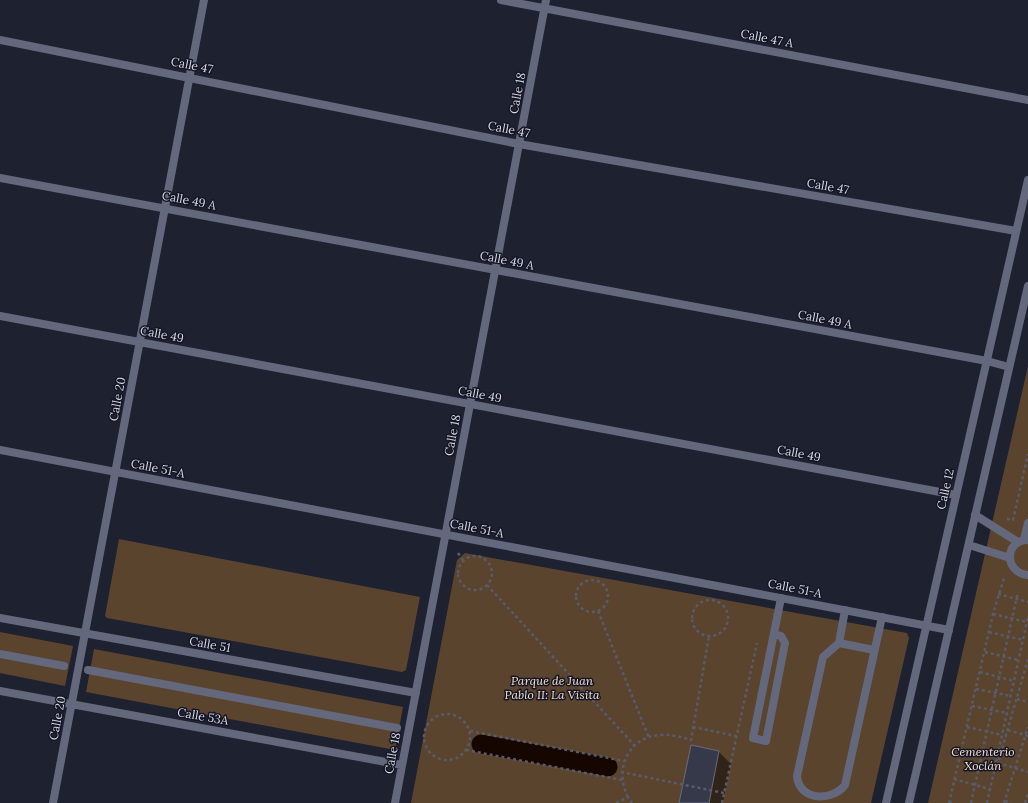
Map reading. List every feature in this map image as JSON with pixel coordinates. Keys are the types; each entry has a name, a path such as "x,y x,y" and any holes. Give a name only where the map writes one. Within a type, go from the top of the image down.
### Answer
{"street":[{"name":"Calle 20","path":"53,803 204,0"},
{"name":"Calle 47 A","path":"501,0 546,4 1028,100"},
{"name":"Calle 18","path":"395,803 546,4"},
{"name":"Calle 47","path":"0,40 519,144 1016,231"},
{"name":"Calle 49 A","path":"0,178 986,361 1009,367"},
{"name":"Calle 12","path":"886,803 1028,180"},
{"path":"909,803 1028,286"},
{"name":"Calle 49","path":"0,316 956,495"},
{"name":"Calle 51-A","path":"0,450 949,630"},
{"path":"975,515 1023,541"},
{"path":"1028,522 1023,541 1013,546 1010,558 1013,568 1017,572 1028,575"},
{"path":"968,545 1010,558"},
{"path":"774,634 781,636 785,643 766,741 753,738 781,598"},
{"path":"845,610 839,643 823,657 797,776 798,784 802,790 816,797 832,795 840,792 844,785 882,617"},
{"name":"Calle 51","path":"0,618 416,693"},
{"path":"839,643 874,650"},
{"path":"0,654 64,666"},
{"path":"88,670 397,728"},
{"name":"Calle 53A","path":"0,691 402,765"}],"path":[{"path":"1013,520 1028,454"},
{"path":"458,553 463,560"},
{"path":"474,556 480,556 489,563 492,574 487,585 483,589 472,590 462,585 457,575 459,564 463,560 474,556"},
{"path":"953,803 949,803 954,779 998,594 1004,578"},
{"path":"596,580 605,585 608,589 608,600 603,608 598,611 587,611 582,608 576,599 578,588 585,581 596,580"},
{"path":"487,585 635,746"},
{"path":"970,803 1018,592"},
{"path":"998,594 1028,602"},
{"path":"713,600 723,606 728,617 725,628 715,635 709,636 704,635 695,628 692,616 697,606 701,602 713,600"},
{"path":"598,611 648,738"},
{"path":"994,614 1027,622"},
{"path":"987,803 1028,618"},
{"path":"989,632 1023,640"},
{"path":"632,803 622,787 621,772 624,761 635,746 648,738 660,735 691,740 709,636"},
{"path":"722,803 759,636"},
{"path":"985,652 1018,660"},
{"path":"1028,659 1027,667 998,763 1028,772"},
{"path":"980,672 1014,681"},
{"path":"976,689 1011,696"},
{"path":"1017,699 1028,702"},
{"path":"972,706 1007,713"},
{"path":"450,713 462,719 470,731 469,744 466,750 455,758 448,760 435,757 429,752 425,746 424,730 431,719 436,715 450,713"},
{"path":"693,727 736,736"},
{"path":"967,727 1002,735"},
{"path":"1011,803 1004,802 1027,735 1028,727"},
{"path":"1008,730 1027,735"},
{"path":"470,731 624,761"},
{"path":"466,750 622,780"},
{"path":"961,750 997,758"},
{"path":"621,772 724,793"},
{"path":"954,779 990,788"},
{"path":"1025,803 1028,794"},
{"path":"616,803 628,797"}],"green space":[{"name":"Cementerio Xoclán","path":"1028,366 1028,803 928,803"},
{"path":"119,539 420,597 406,670 402,672 107,618 105,616"},
{"name":"Parque de Juan Pablo II: La Visita","path":"465,553 907,633 909,638 871,803 411,803 457,560"},
{"path":"0,632 73,646 65,686 0,673"},
{"path":"94,649 403,707 395,750 86,692"}],"building":[{"path":"691,745 719,751 709,803 679,803"}],"waterway":[{"path":"481,744 608,767"}]}
